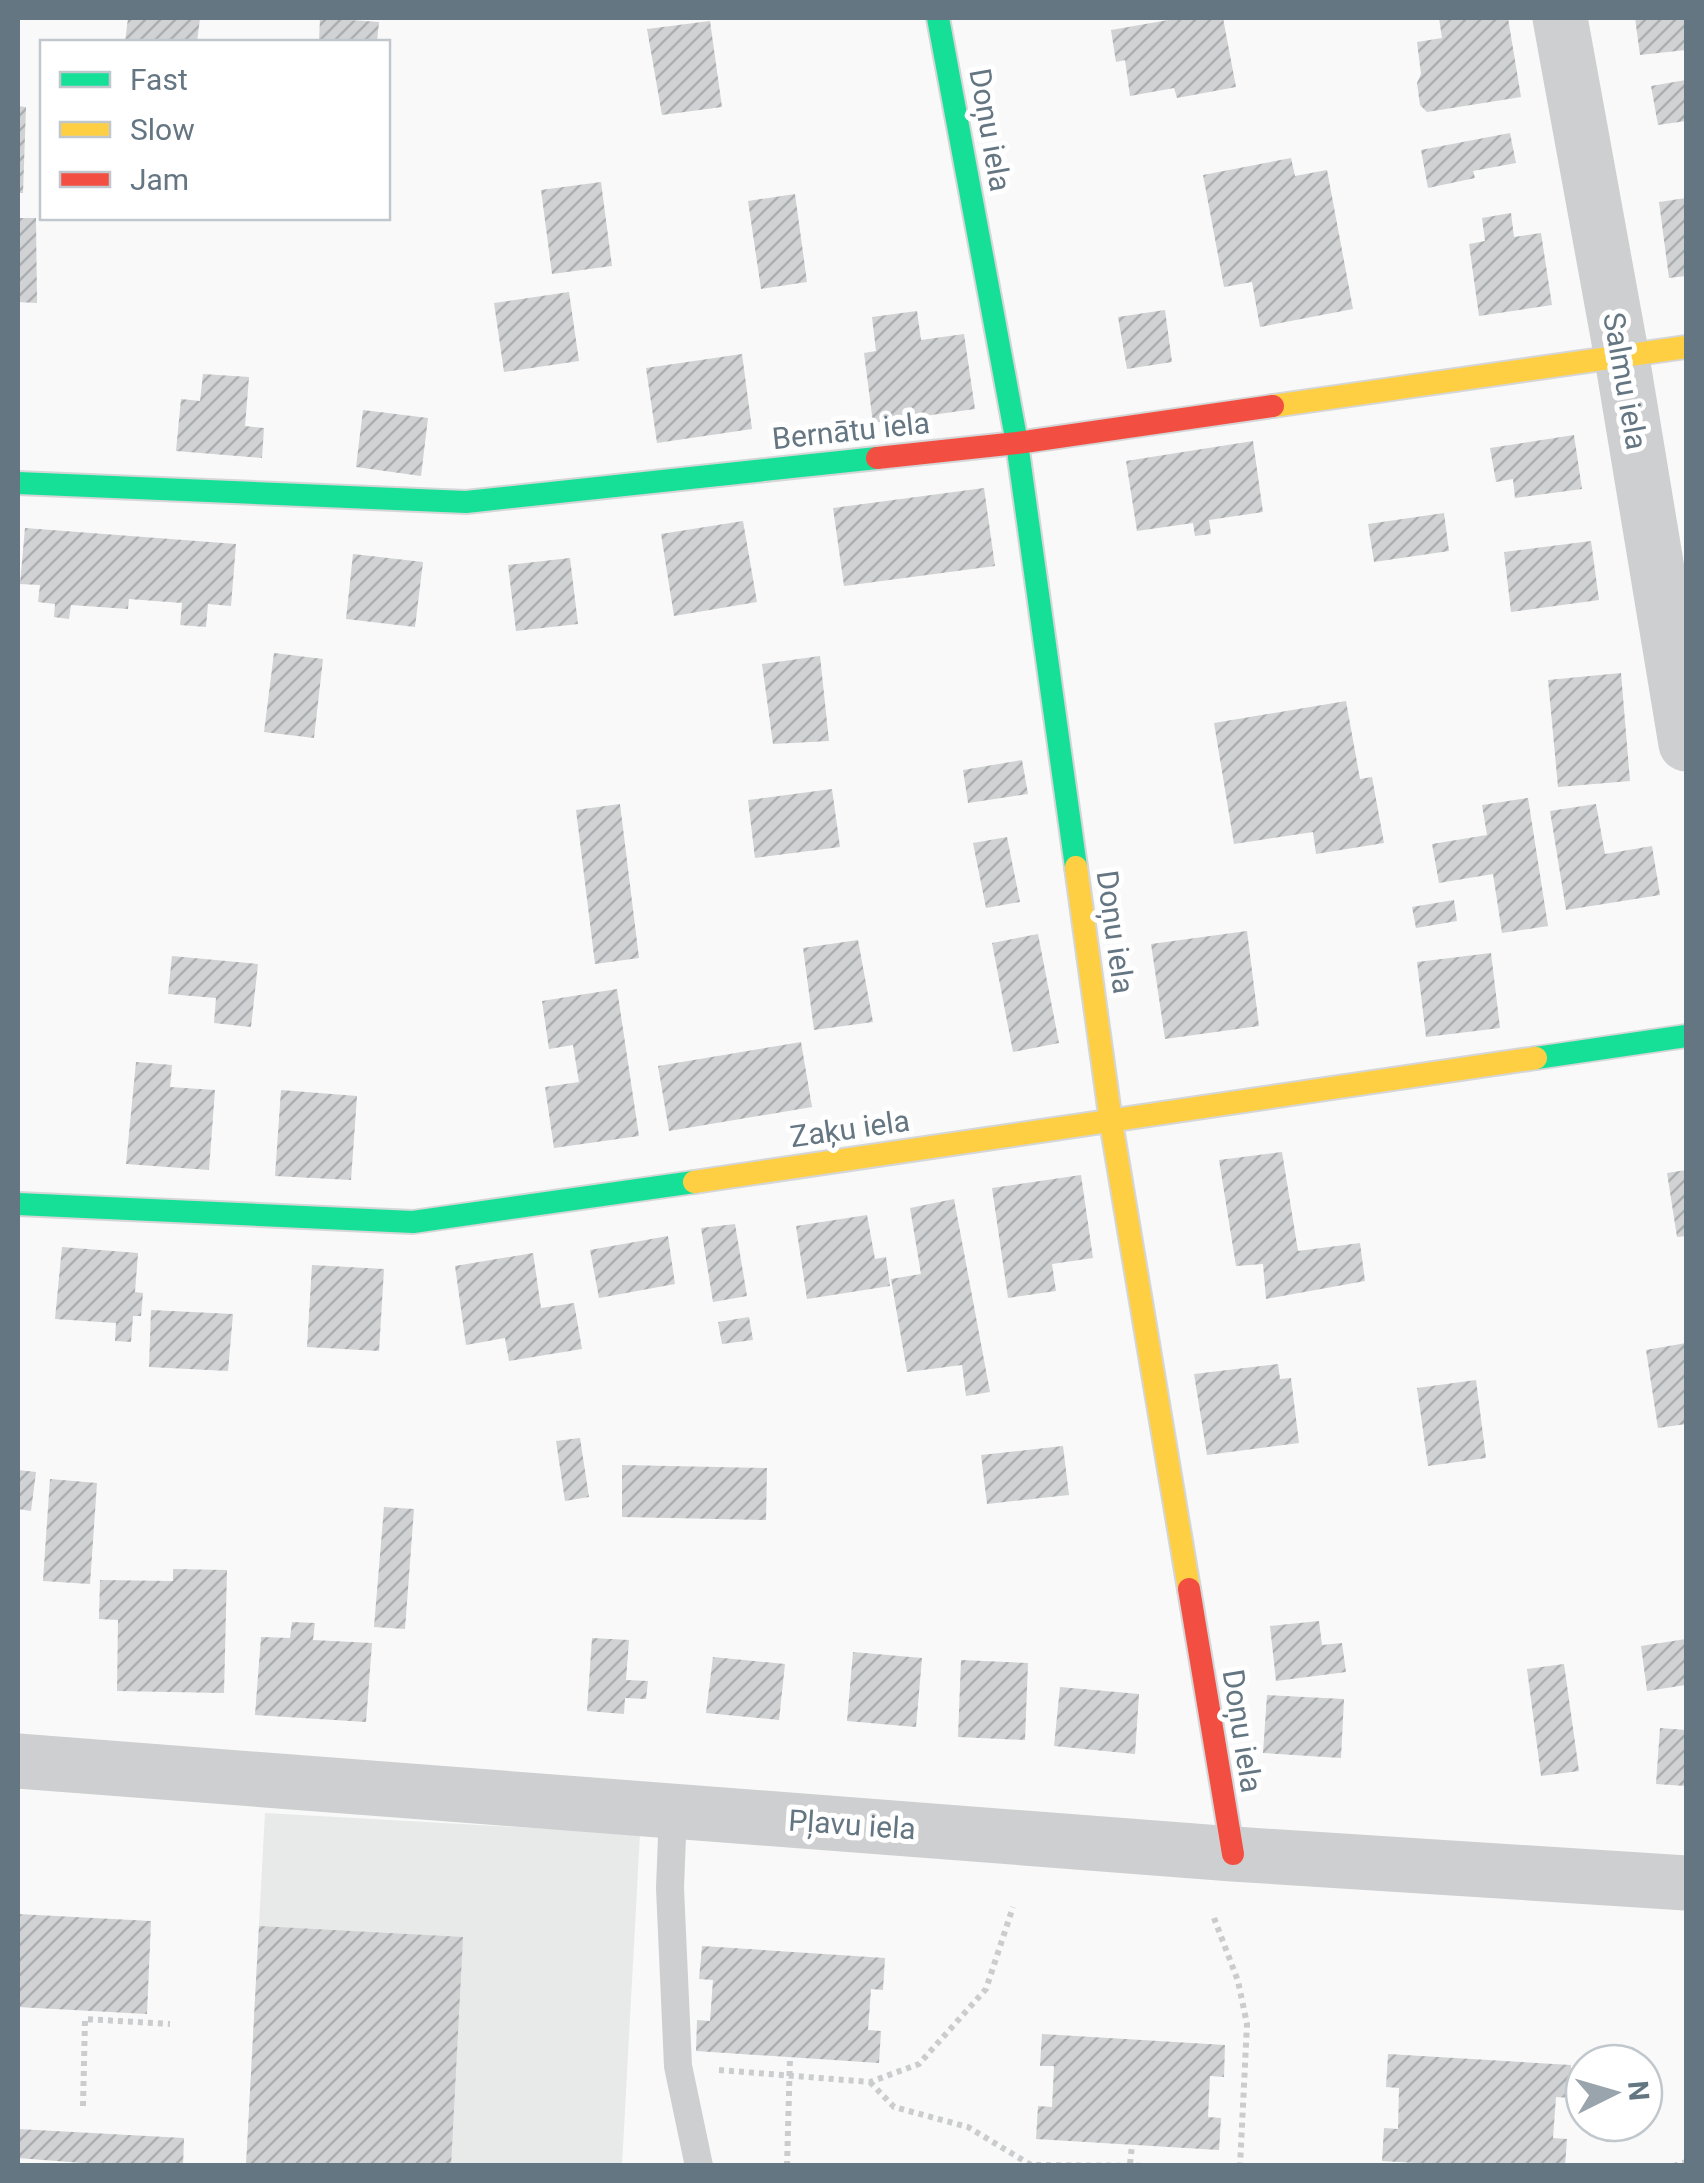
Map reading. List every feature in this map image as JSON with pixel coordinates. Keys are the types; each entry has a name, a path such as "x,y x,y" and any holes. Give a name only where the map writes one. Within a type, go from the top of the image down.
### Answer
{"street":[{"name":"Doņu iela","path":"938,18 1017,443 1110,1122 1232,1854"},
{"name":"Salmu iela","path":"1560,18 1686,744"},
{"name":"Bernātu iela","path":"18,483 466,502 1017,443 1686,347"},
{"name":"Zaķu iela","path":"18,1204 413,1222 1686,1036"},
{"name":"Pļavu iela","path":"18,1761 1232,1854 1686,1883"}],"lane":[{"path":"673,1811 670,1888 678,2066 699,2166"}],"path":[{"path":"678,2066 870,2082 918,2064 986,1990 1014,1907"},
{"path":"1214,1918 1238,1981 1246,2024 1240,2166"},
{"path":"84,2106 85,2019 170,2024"},
{"path":"787,2166 790,2058"},
{"path":"870,2082 894,2108 968,2127 1032,2165 1160,2166"},
{"path":"1130,2165 1132,2145"},
{"path":"1673,2166 1686,2162"}],"shaded area":[{"path":"265,1813 640,1834 622,2165 246,2166"}],"building":[{"path":"128,18 200,18 197,40 125,40"},
{"path":"320,18 379,22 377,40 319,40"},
{"path":"1180,18 1223,18 1236,87 1177,98 1174,88 1130,96 1125,60 1116,62 1111,30"},
{"path":"1439,18 1508,18 1521,97 1427,112 1420,105 1417,42 1442,38"},
{"path":"1635,18 1686,18 1686,50 1640,55"},
{"path":"710,21 722,107 662,115 647,29"},
{"path":"1686,80 1686,121 1658,125 1651,86"},
{"path":"18,106 26,107 23,193 18,193"},
{"path":"1510,133 1516,163 1473,171 1475,178 1428,188 1421,150"},
{"path":"1291,158 1295,176 1327,170 1353,309 1260,327 1252,282 1224,287 1203,175"},
{"path":"601,182 612,266 552,274 541,190"},
{"path":"795,194 807,282 761,289 748,201"},
{"path":"1686,198 1686,276 1669,278 1659,202"},
{"path":"1511,213 1514,237 1541,233 1552,305 1479,316 1469,244 1485,241 1482,218"},
{"path":"18,218 36,218 37,303 18,302"},
{"path":"569,292 579,361 504,372 494,303"},
{"path":"1165,310 1172,362 1127,369 1118,317"},
{"path":"917,311 921,340 964,334 975,409 873,423 864,353 876,351 872,317"},
{"path":"742,354 752,429 657,443 646,368"},
{"path":"203,374 249,377 245,426 264,428 262,458 176,451 181,399 200,401"},
{"path":"363,410 428,418 421,476 356,467"},
{"path":"1574,435 1582,489 1515,498 1513,479 1496,482 1490,448"},
{"path":"1253,441 1263,512 1209,520 1211,534 1195,536 1193,523 1137,531 1126,461"},
{"path":"984,488 995,566 844,586 833,508"},
{"path":"1444,513 1449,551 1374,562 1368,524"},
{"path":"743,521 757,602 674,616 661,534"},
{"path":"25,528 236,544 231,606 208,604 206,627 180,625 182,603 129,599 128,609 71,605 69,619 54,617 55,604 38,602 40,585 20,584"},
{"path":"1591,541 1599,600 1511,612 1504,552"},
{"path":"353,554 423,562 415,627 346,619"},
{"path":"570,558 578,624 516,631 508,565"},
{"path":"274,653 323,659 314,738 264,732"},
{"path":"820,656 829,741 773,744 762,664"},
{"path":"1621,673 1630,781 1558,787 1548,680"},
{"path":"1346,701 1360,779 1372,777 1384,843 1316,854 1313,832 1234,844 1214,723"},
{"path":"1022,760 1028,794 968,803 963,770"},
{"path":"832,789 840,847 755,858 748,800"},
{"path":"1528,798 1548,926 1502,933 1493,874 1439,883 1432,844 1487,835 1482,805"},
{"path":"620,804 639,958 595,964 576,810"},
{"path":"1596,804 1605,854 1652,846 1660,895 1566,910 1550,811"},
{"path":"1007,837 1020,902 986,908 973,843"},
{"path":"1454,900 1457,921 1416,928 1412,907"},
{"path":"1247,931 1259,1026 1165,1039 1151,944"},
{"path":"1038,934 1059,1043 1013,1052 992,943"},
{"path":"858,940 873,1022 814,1030 803,948"},
{"path":"1491,953 1500,1028 1426,1037 1417,962"},
{"path":"172,956 258,964 251,1027 214,1023 216,998 168,994"},
{"path":"617,989 639,1136 554,1148 545,1087 579,1082 573,1045 549,1049 542,1001"},
{"path":"801,1042 812,1107 669,1131 658,1066"},
{"path":"136,1062 172,1065 170,1087 215,1090 209,1170 126,1164"},
{"path":"281,1090 357,1096 351,1180 275,1176"},
{"path":"1282,1152 1298,1251 1360,1243 1365,1281 1266,1299 1263,1264 1236,1266 1219,1160"},
{"path":"1686,1170 1686,1236 1677,1237 1667,1173"},
{"path":"1081,1175 1093,1258 1052,1264 1056,1291 1008,1298 992,1188"},
{"path":"954,1199 990,1392 966,1396 962,1365 907,1372 891,1279 921,1274 910,1208"},
{"path":"867,1215 875,1259 886,1257 890,1286 807,1299 796,1226"},
{"path":"735,1224 747,1296 713,1302 701,1228"},
{"path":"668,1236 675,1284 599,1298 590,1250"},
{"path":"62,1247 138,1253 135,1292 143,1293 141,1316 133,1316 131,1342 115,1341 116,1323 55,1319"},
{"path":"533,1253 541,1308 574,1303 582,1349 509,1361 505,1338 466,1345 455,1266"},
{"path":"312,1265 384,1269 379,1351 307,1347"},
{"path":"151,1310 233,1314 228,1371 149,1367"},
{"path":"749,1317 753,1340 722,1344 718,1322"},
{"path":"1686,1343 1686,1424 1658,1428 1646,1350"},
{"path":"1278,1364 1280,1379 1291,1378 1299,1443 1207,1455 1194,1374"},
{"path":"1476,1380 1486,1458 1428,1466 1417,1388"},
{"path":"580,1438 589,1497 565,1501 556,1441"},
{"path":"1063,1446 1069,1495 987,1504 981,1455"},
{"path":"622,1465 767,1468 766,1520 622,1517"},
{"path":"18,1470 36,1472 31,1511 18,1509"},
{"path":"50,1479 97,1483 90,1584 43,1581"},
{"path":"384,1507 414,1509 405,1629 374,1627"},
{"path":"173,1569 227,1570 224,1693 117,1691 118,1620 99,1619 100,1580 173,1581"},
{"path":"1319,1621 1322,1645 1342,1643 1346,1672 1276,1681 1270,1626"},
{"path":"292,1622 315,1623 313,1640 372,1643 366,1722 255,1715 261,1637 290,1638"},
{"path":"592,1638 629,1640 626,1680 648,1681 646,1699 625,1698 624,1714 587,1711"},
{"path":"1686,1639 1686,1685 1647,1691 1641,1646"},
{"path":"853,1652 922,1658 916,1727 847,1721"},
{"path":"713,1657 785,1664 779,1720 706,1713"},
{"path":"961,1660 1028,1663 1025,1740 958,1737"},
{"path":"1564,1664 1579,1771 1541,1776 1527,1669"},
{"path":"1060,1687 1139,1694 1135,1754 1054,1746"},
{"path":"1267,1695 1344,1699 1341,1758 1263,1753"},
{"path":"1660,1728 1686,1730 1686,1786 1656,1784"},
{"path":"18,1914 151,1921 147,2014 18,2007"},
{"path":"259,1926 463,1937 451,2166 246,2166"},
{"path":"702,1946 885,1958 883,1990 871,1989 868,2030 881,2031 879,2063 696,2051 697,2020 710,2021 713,1980 699,1979"},
{"path":"1042,2034 1225,2045 1224,2077 1210,2076 1208,2117 1221,2118 1219,2150 1036,2139 1038,2106 1052,2107 1054,2066 1040,2066"},
{"path":"1388,2054 1564,2065 1564,2098 1556,2097 1553,2138 1564,2139 1567,2143 1565,2166 1382,2161 1384,2128 1398,2129 1399,2088 1386,2087"},
{"path":"18,2129 184,2138 183,2166 120,2166 18,2158"}],"traffic: fast":[{"path":"938,18 1017,443 1076,867"},
{"path":"18,483 466,502 877,458"},
{"path":"1536,1058 1686,1036"},
{"path":"18,1204 413,1222 694,1182"}],"traffic: slow":[{"path":"1273,406 1686,347"},
{"path":"1076,867 1111,1122 1189,1589"},
{"path":"694,1182 1536,1058"}],"traffic: jam":[{"path":"877,458 1017,443 1273,406"},
{"path":"1189,1589 1233,1854"}]}
